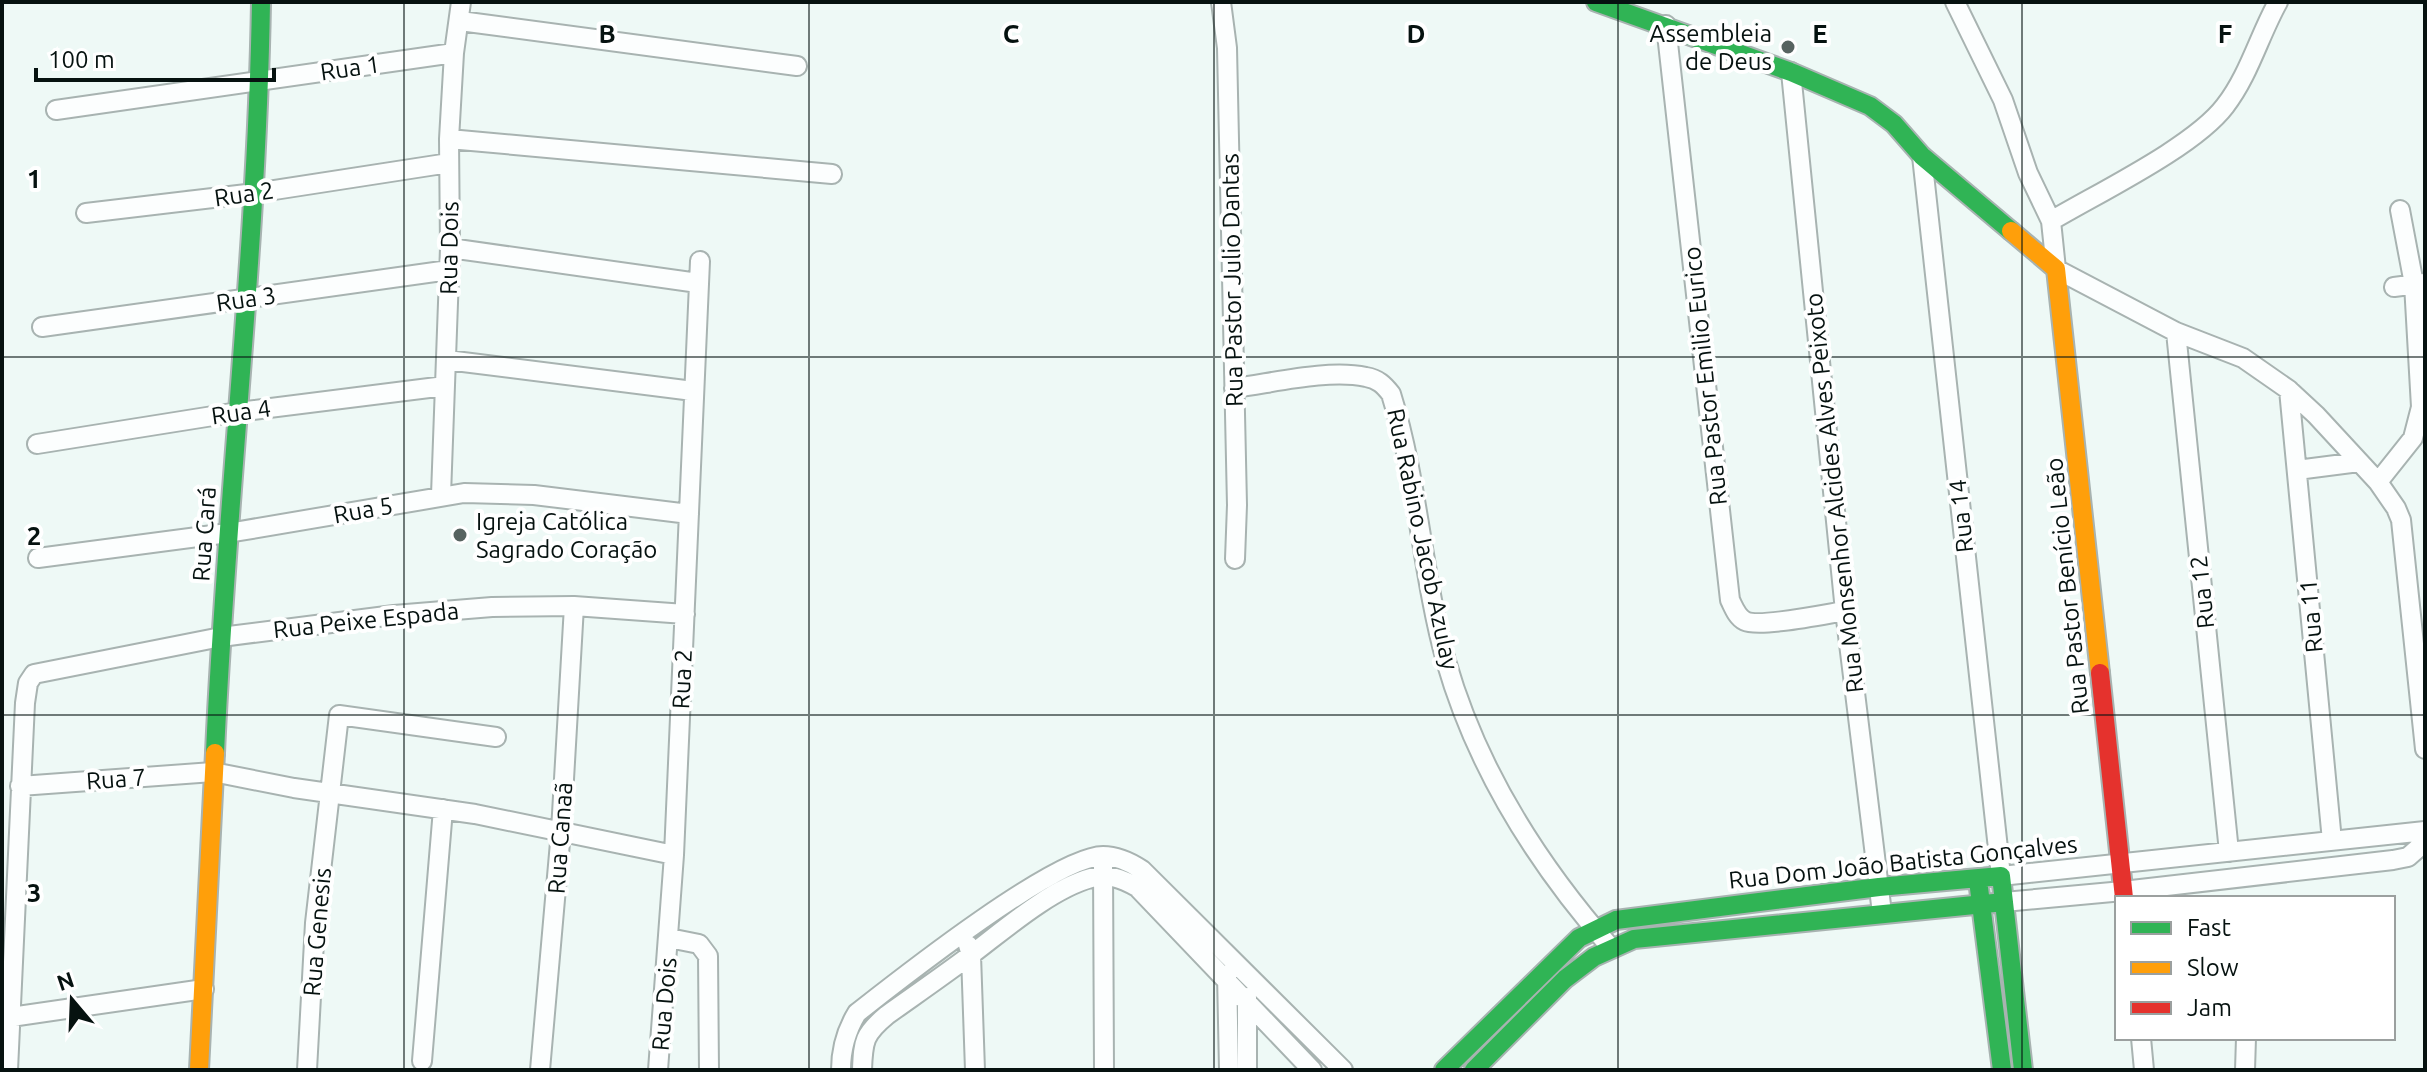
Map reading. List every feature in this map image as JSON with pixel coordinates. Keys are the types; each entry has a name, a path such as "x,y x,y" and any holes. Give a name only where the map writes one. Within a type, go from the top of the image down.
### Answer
{"street":[{"name":"Rua Cará","path":"199,1070 221,637 255,193 261,81 261,2"},
{"name":"Rua Dois","path":"441,495 450,248 449,139 454,53 461,2"},
{"name":"Rua Pastor Julio Dantas","path":"1221,2 1227,48 1235,559"},
{"path":"1596,2 1791,72 1870,106 1894,124 1922,156 2056,269 2176,332 2243,358 2289,390 2378,482 2401,520 2425,749"},
{"path":"1955,2 2003,100 2028,173 2051,221 2056,269"},
{"path":"2051,221 2159,157 2203,129 2217,116 2239,86 2278,2"},
{"path":"460,21 797,66"},
{"name":"Rua Pastor Emilio Eurico","path":"1666,25 1730,600 1736,613 1745,621 1760,623 1845,611"},
{"name":"Rua 1","path":"56,110 454,53"},
{"name":"Rua Monsenhor Alcides Alves Peixoto","path":"1791,72 1845,611 1882,913"},
{"path":"449,139 832,174"},
{"name":"Rua 14","path":"1922,156 2001,876"},
{"name":"Rua 2","path":"86,213 255,193 449,163"},
{"path":"2378,482 2413,438 2421,407 2420,284 2400,210"},
{"path":"450,248 698,283"},
{"name":"Rua 2","path":"669,938 700,261"},
{"name":"Rua Pastor Benício Leão","path":"2056,269 2124,895"},
{"name":"Rua 3","path":"42,327 449,270"},
{"path":"2394,287 2420,284"},
{"name":"Rua 12","path":"2176,332 2229,852"},
{"path":"447,360 693,391"},
{"name":"Rua Rabino Jacob Azulay","path":"1234,388 1345,375 1367,377 1383,383 1391,394 1446,661 1479,751 1534,850 1577,911 1611,948"},
{"name":"Rua 4","path":"37,444 238,412 445,386"},
{"name":"Rua 11","path":"2289,390 2332,841"},
{"path":"2297,470 2359,462"},
{"name":"Rua 5","path":"38,558 228,533 441,495 493,492 534,495 689,514"},
{"name":"Rua Peixe Espada","path":"20,786 28,683 34,674 51,669 221,637 450,610 574,606 685,614"},
{"name":"Rua Canaã","path":"540,1070 561,831 574,606"},
{"name":"Rua Genesis","path":"307,1070 315,923 339,715 496,737"},
{"name":"Rua 7","path":"20,786 213,772 443,809 674,855"},
{"path":"8,1070 20,786"},
{"path":"422,1061 443,809"},
{"name":"Rua Dom João Batista Gonçalves","path":"1444,1070 1579,938 1616,920 1879,887 2425,831"},
{"name":"Rua Dom João Batista Gonçalves","path":"1474,1070 1565,979 1594,957 1634,939 2004,902 2124,895 2393,860 2408,857 2425,843"},
{"path":"1102,856 1105,876 1104,1070"},
{"path":"841,1070 841,1054 848,1029 857,1013 965,932 1057,871 1082,860 1102,856 1125,859 1142,870 1343,1070"},
{"path":"862,1070 863,1040 871,1028 1017,919 1064,890 1091,878 1105,876 1117,876 1137,887 1312,1070"},
{"path":"2001,876 2023,1070"},
{"path":"1978,878 2002,1070"},
{"path":"965,932 971,955 975,1070"},
{"name":"Rua Dois","path":"658,1070 669,938"},
{"path":"669,938 699,944 708,956 709,1070"},
{"path":"1227,955 1229,1070"},
{"path":"1246,975 1247,1070"},
{"path":"11,1017 204,989"},
{"path":"2141,1040 2144,1070"},
{"path":"2245,1070 2246,1040"}],"traffic: fast":[{"path":"215,753 254,190 261,2"},
{"path":"1596,2 1791,72 1870,106 1894,124 1922,156 2011,231"},
{"path":"1444,1070 1579,938 1616,920 1879,887 2001,876 2023,1070"},
{"path":"1979,888 2002,1070"},
{"path":"1474,1070 1565,979 1594,957 1634,939 2004,902"}],"traffic: slow":[{"path":"2011,231 2056,269 2100,673"},
{"path":"199,1070 215,753"}],"traffic: jam":[{"path":"2100,673 2124,896"}],"place":[{"name":"Assembleia de Deus","path":"1788,47"},
{"name":"Igreja Católica Sagrado Coração","path":"460,535"}]}
